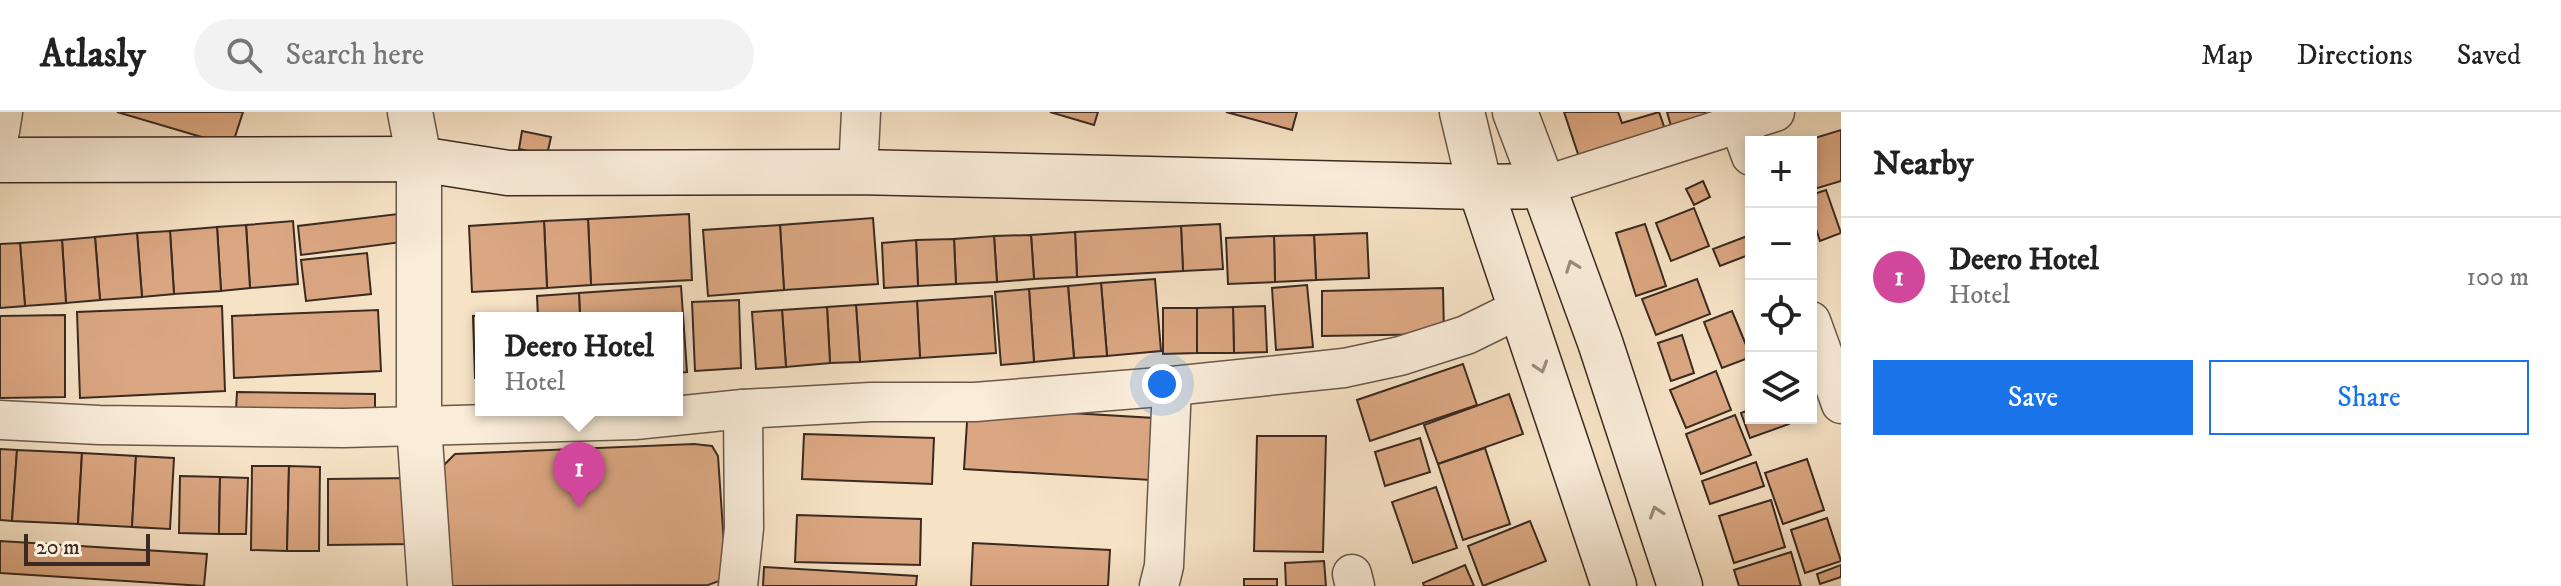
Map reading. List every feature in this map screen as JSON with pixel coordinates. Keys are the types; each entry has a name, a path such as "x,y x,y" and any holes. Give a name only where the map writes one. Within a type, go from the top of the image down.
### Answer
{"main road":[{"path":"410,112 419,159 419,425 430,586"},
{"path":"1462,112 1480,187 1614,586"},
{"path":"1515,112 1605,356 1680,586"},
{"path":"0,160 419,159 508,173 858,172 1543,186"}],"street":[{"path":"0,131 3,112"},
{"path":"858,172 861,112"},
{"path":"1543,186 1742,131 1775,112"},
{"path":"683,415 871,402 975,402 1344,368 1466,335 1521,308"},
{"path":"1817,338 1841,404"},
{"path":"1159,586 1164,566 1172,386"},
{"path":"738,586 744,528 743,409"},
{"path":"0,420 130,426 344,428 635,420 674,416"}],"building":[{"path":"117,112 243,112 232,146"},
{"path":"1050,112 1098,112 1094,125"},
{"path":"1226,112 1297,112 1292,130"},
{"path":"1564,112 1618,112 1622,123 1659,112 1666,132 1580,160"},
{"path":"1667,112 1705,112 1706,114 1671,126"},
{"path":"1841,130 1841,181 1817,188 1817,137"},
{"path":"522,131 551,137 547,155 519,149"},
{"path":"1703,181 1710,197 1694,205 1686,189"},
{"path":"1826,190 1841,233 1820,241 1817,232 1817,193"},
{"path":"1694,208 1709,246 1671,261 1656,223"},
{"path":"398,214 402,242 301,255 298,226"},
{"path":"689,214 692,280 591,285 588,219"},
{"path":"873,218 878,284 784,290 780,225"},
{"path":"588,219 591,285 547,288 544,221"},
{"path":"293,221 298,284 250,288 246,225"},
{"path":"544,221 547,288 472,292 469,226"},
{"path":"1220,224 1223,269 1183,271 1181,226"},
{"path":"1645,224 1666,286 1636,296 1616,233"},
{"path":"246,225 250,288 221,291 217,227"},
{"path":"780,225 784,290 708,296 703,230"},
{"path":"1181,226 1183,271 1077,277 1075,232"},
{"path":"217,227 221,291 174,294 170,231"},
{"path":"170,231 174,294 142,297 137,233"},
{"path":"1075,232 1077,277 1034,279 1031,235"},
{"path":"137,233 142,297 100,300 95,237"},
{"path":"1367,233 1369,278 1316,280 1314,235"},
{"path":"1031,235 1034,279 997,282 994,236"},
{"path":"1314,235 1316,280 1275,282 1274,236"},
{"path":"994,236 997,282 956,284 954,239"},
{"path":"1274,236 1275,282 1228,284 1226,238"},
{"path":"95,237 100,300 66,303 62,240"},
{"path":"1745,237 1745,256 1720,266 1713,249"},
{"path":"954,239 956,284 918,286 916,240"},
{"path":"62,240 66,303 25,306 20,243"},
{"path":"916,240 918,286 884,288 882,243"},
{"path":"20,243 25,306 0,308 0,244"},
{"path":"367,253 371,294 306,301 301,260"},
{"path":"1155,279 1161,351 1107,356 1101,283"},
{"path":"1697,279 1710,314 1656,335 1642,299"},
{"path":"1101,283 1107,356 1074,358 1068,286"},
{"path":"1307,285 1313,347 1276,350 1272,288"},
{"path":"681,286 683,312 580,312 579,293"},
{"path":"1068,286 1074,358 1034,362 1029,289"},
{"path":"1443,288 1444,334 1322,336 1322,291"},
{"path":"1029,289 1034,362 1001,365 995,292"},
{"path":"579,293 580,312 538,312 537,296"},
{"path":"992,296 996,353 920,358 917,301"},
{"path":"739,300 741,368 695,371 692,302"},
{"path":"917,301 920,358 860,362 856,305"},
{"path":"856,305 860,362 830,363 827,307"},
{"path":"222,306 225,391 80,398 77,312"},
{"path":"1265,306 1267,352 1234,353 1233,307"},
{"path":"827,307 830,363 786,367 782,310"},
{"path":"1233,307 1234,353 1197,353 1197,308"},
{"path":"1163,308 1197,308 1197,353 1163,354"},
{"path":"378,310 381,371 234,378 232,316"},
{"path":"782,310 786,367 756,369 752,312"},
{"path":"1732,311 1745,342 1745,359 1722,368 1704,322"},
{"path":"65,315 65,397 0,398 0,316"},
{"path":"683,315 687,372 683,372"},
{"path":"473,316 475,316 475,378"},
{"path":"1682,335 1694,373 1671,381 1658,343"},
{"path":"1463,364 1477,405 1370,441 1357,400"},
{"path":"1716,371 1731,410 1686,428 1670,390"},
{"path":"237,392 375,394 375,412 236,410"},
{"path":"1509,394 1523,434 1438,464 1424,425"},
{"path":"968,407 1154,418 1151,480 964,469"},
{"path":"1745,411 1745,424 1789,424 1750,438 1741,413"},
{"path":"1735,415 1751,455 1701,474 1686,434"},
{"path":"804,434 934,438 932,484 802,479"},
{"path":"1257,436 1326,436 1323,552 1254,551"},
{"path":"1420,438 1430,472 1385,486 1375,452"},
{"path":"694,444 712,446 718,456 726,574 722,580 708,585 448,586 439,470 455,454"},
{"path":"1485,448 1510,524 1463,540 1438,464"},
{"path":"0,449 17,450 12,521 0,520"},
{"path":"17,450 82,453 78,524 12,521"},
{"path":"82,453 136,456 132,527 78,524"},
{"path":"136,456 174,458 170,529 132,527"},
{"path":"1807,459 1824,510 1783,524 1765,473"},
{"path":"1756,462 1764,486 1710,504 1702,481"},
{"path":"252,466 289,466 287,551 251,550"},
{"path":"289,466 320,467 319,551 287,551"},
{"path":"180,476 220,477 219,534 179,533"},
{"path":"220,477 248,478 246,534 219,534"},
{"path":"414,478 414,544 328,545 328,479"},
{"path":"1436,487 1457,548 1413,563 1392,502"},
{"path":"1771,500 1785,547 1734,563 1719,516"},
{"path":"797,515 921,519 920,565 795,562"},
{"path":"1827,518 1841,561 1805,573 1791,530"},
{"path":"1530,521 1546,561 1483,586 1468,546"},
{"path":"0,541 207,554 204,586 0,573"},
{"path":"973,543 1110,550 1108,586 971,586"},
{"path":"1791,552 1801,586 1739,586 1734,570"},
{"path":"1324,561 1326,586 1286,586 1285,563"},
{"path":"1465,565 1474,586 1424,586 1423,583"},
{"path":"1841,565 1841,577 1820,584 1817,574"},
{"path":"764,567 917,576 916,586 763,586"},
{"path":"1244,579 1277,579 1277,586 1244,586"}],"place":[{"name":"Deero Hotel","path":"579,508"}]}
